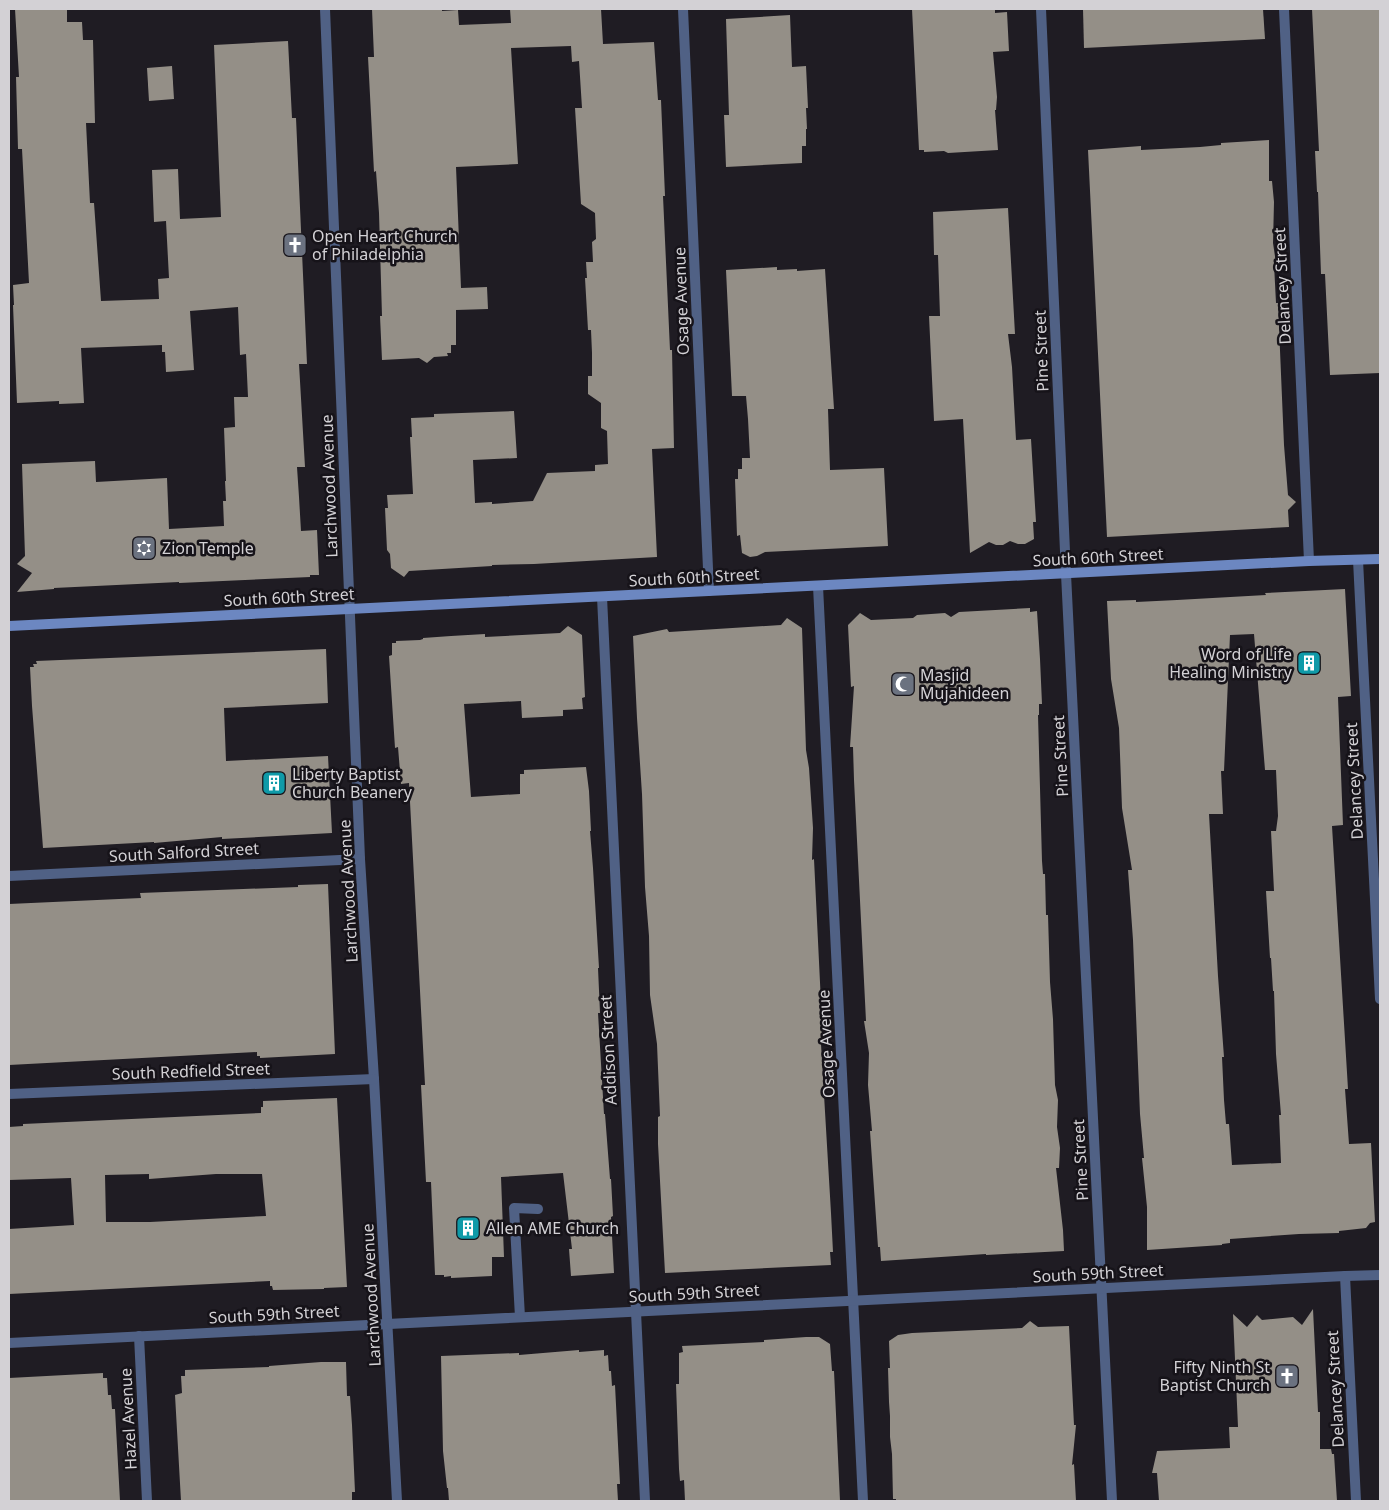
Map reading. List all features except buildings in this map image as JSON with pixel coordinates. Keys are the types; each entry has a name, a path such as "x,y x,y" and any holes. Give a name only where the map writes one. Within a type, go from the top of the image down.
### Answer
{"street":[{"name":"Larchwood Avenue","path":"325,9 360,859 397,1501"},
{"name":"Osage Avenue","path":"683,9 708,591"},
{"name":"Pine Street","path":"1042,9 1066,574 1112,1501"},
{"name":"Delancey Street","path":"1284,9 1309,561"},
{"name":"Delancey Street","path":"1358,560 1380,1000"},
{"name":"South 60th Street","path":"9,626 1309,561 1380,560"},
{"name":"Osage Avenue","path":"818,586 863,1501"},
{"name":"Addison Street","path":"602,597 645,1501"},
{"name":"South Salford Street","path":"9,876 360,859"},
{"name":"South Redfield Street","path":"9,1094 374,1079"},
{"path":"520,1317 514,1208 538,1209"},
{"name":"South 59th Street","path":"9,1343 1380,1275"},
{"name":"Delancey Street","path":"1344,1276 1356,1501"},
{"name":"Hazel Avenue","path":"139,1336 147,1501"}],"place":[{"name":"Open Heart Church of Philadelphia","path":"295,245"},
{"name":"Zion Temple","path":"144,548"},
{"name":"Word of Life Healing Ministry","path":"1309,663"},
{"name":"Masjid Mujahideen","path":"903,684"},
{"name":"Liberty Baptist Church Beanery","path":"274,783"},
{"name":"Allen AME Church","path":"468,1228"},
{"name":"Fifty Ninth St Baptist Church","path":"1287,1376"}]}
